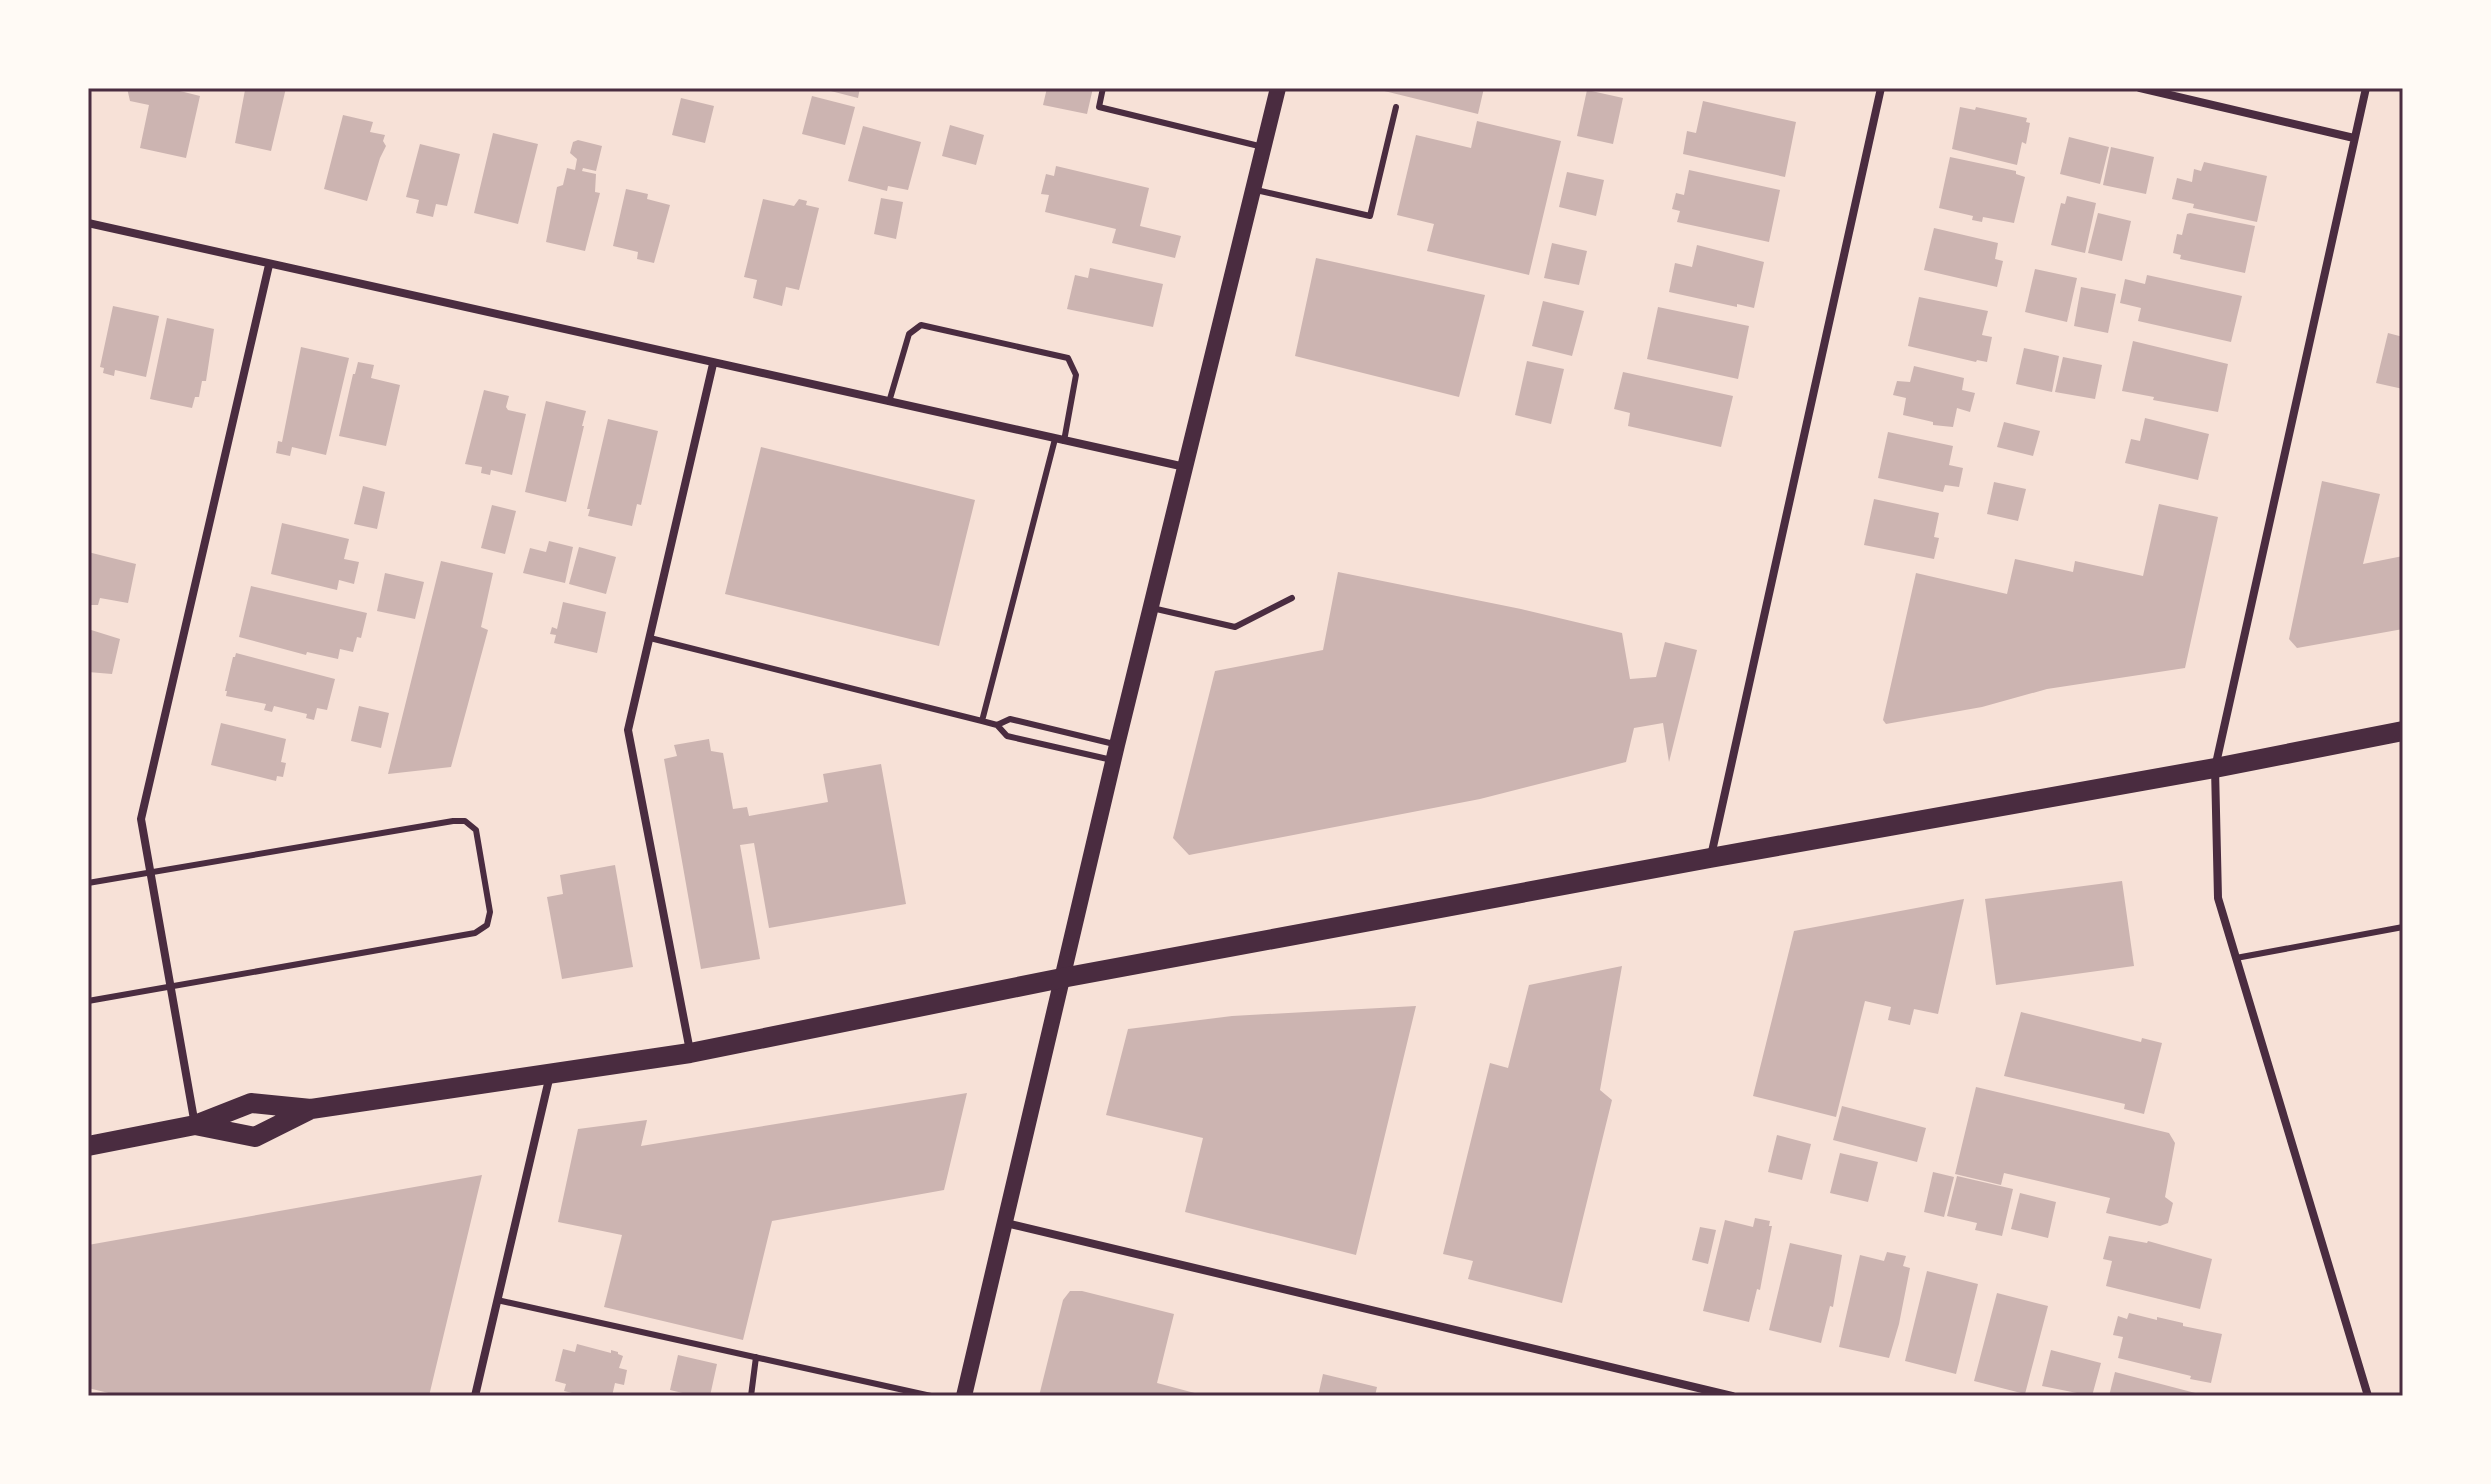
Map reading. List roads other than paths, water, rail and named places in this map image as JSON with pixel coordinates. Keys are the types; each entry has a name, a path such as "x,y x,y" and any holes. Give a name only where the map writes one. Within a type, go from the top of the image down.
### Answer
{"main road":[{"path":"964,1396 1115,753 1278,88"},
{"path":"88,1146 195,1125 251,1103 311,1109 690,1053 1062,978 2403,731"},
{"path":"195,1125 255,1137 311,1109"}],"street":[{"path":"1710,858 1881,88"},
{"path":"2140,88 2354,138"},
{"path":"2366,88 2215,768 2218,898 2368,1396"},
{"path":"88,223 1186,468"},
{"path":"195,1125 141,819 269,265"},
{"path":"690,1053 628,730 713,364"},
{"path":"475,1396 550,1075"},
{"path":"1006,1223 1732,1396"}],"lane":[{"path":"1103,88 1099,107 1263,147"},
{"path":"1253,189 1370,216 1396,107"},
{"path":"889,402 909,334 921,325 1068,358 1076,375 982,721"},
{"path":"1152,608 1235,627 1292,598"},
{"path":"650,638 997,725 1007,736 1115,753"},
{"path":"997,725 1010,719 1115,753"},
{"path":"88,883 465,821 476,830 490,912 487,925 475,933 88,1001"},
{"path":"2236,958 2403,927"},
{"path":"497,1300 931,1396"},
{"path":"751,1396 756,1357"}]}
